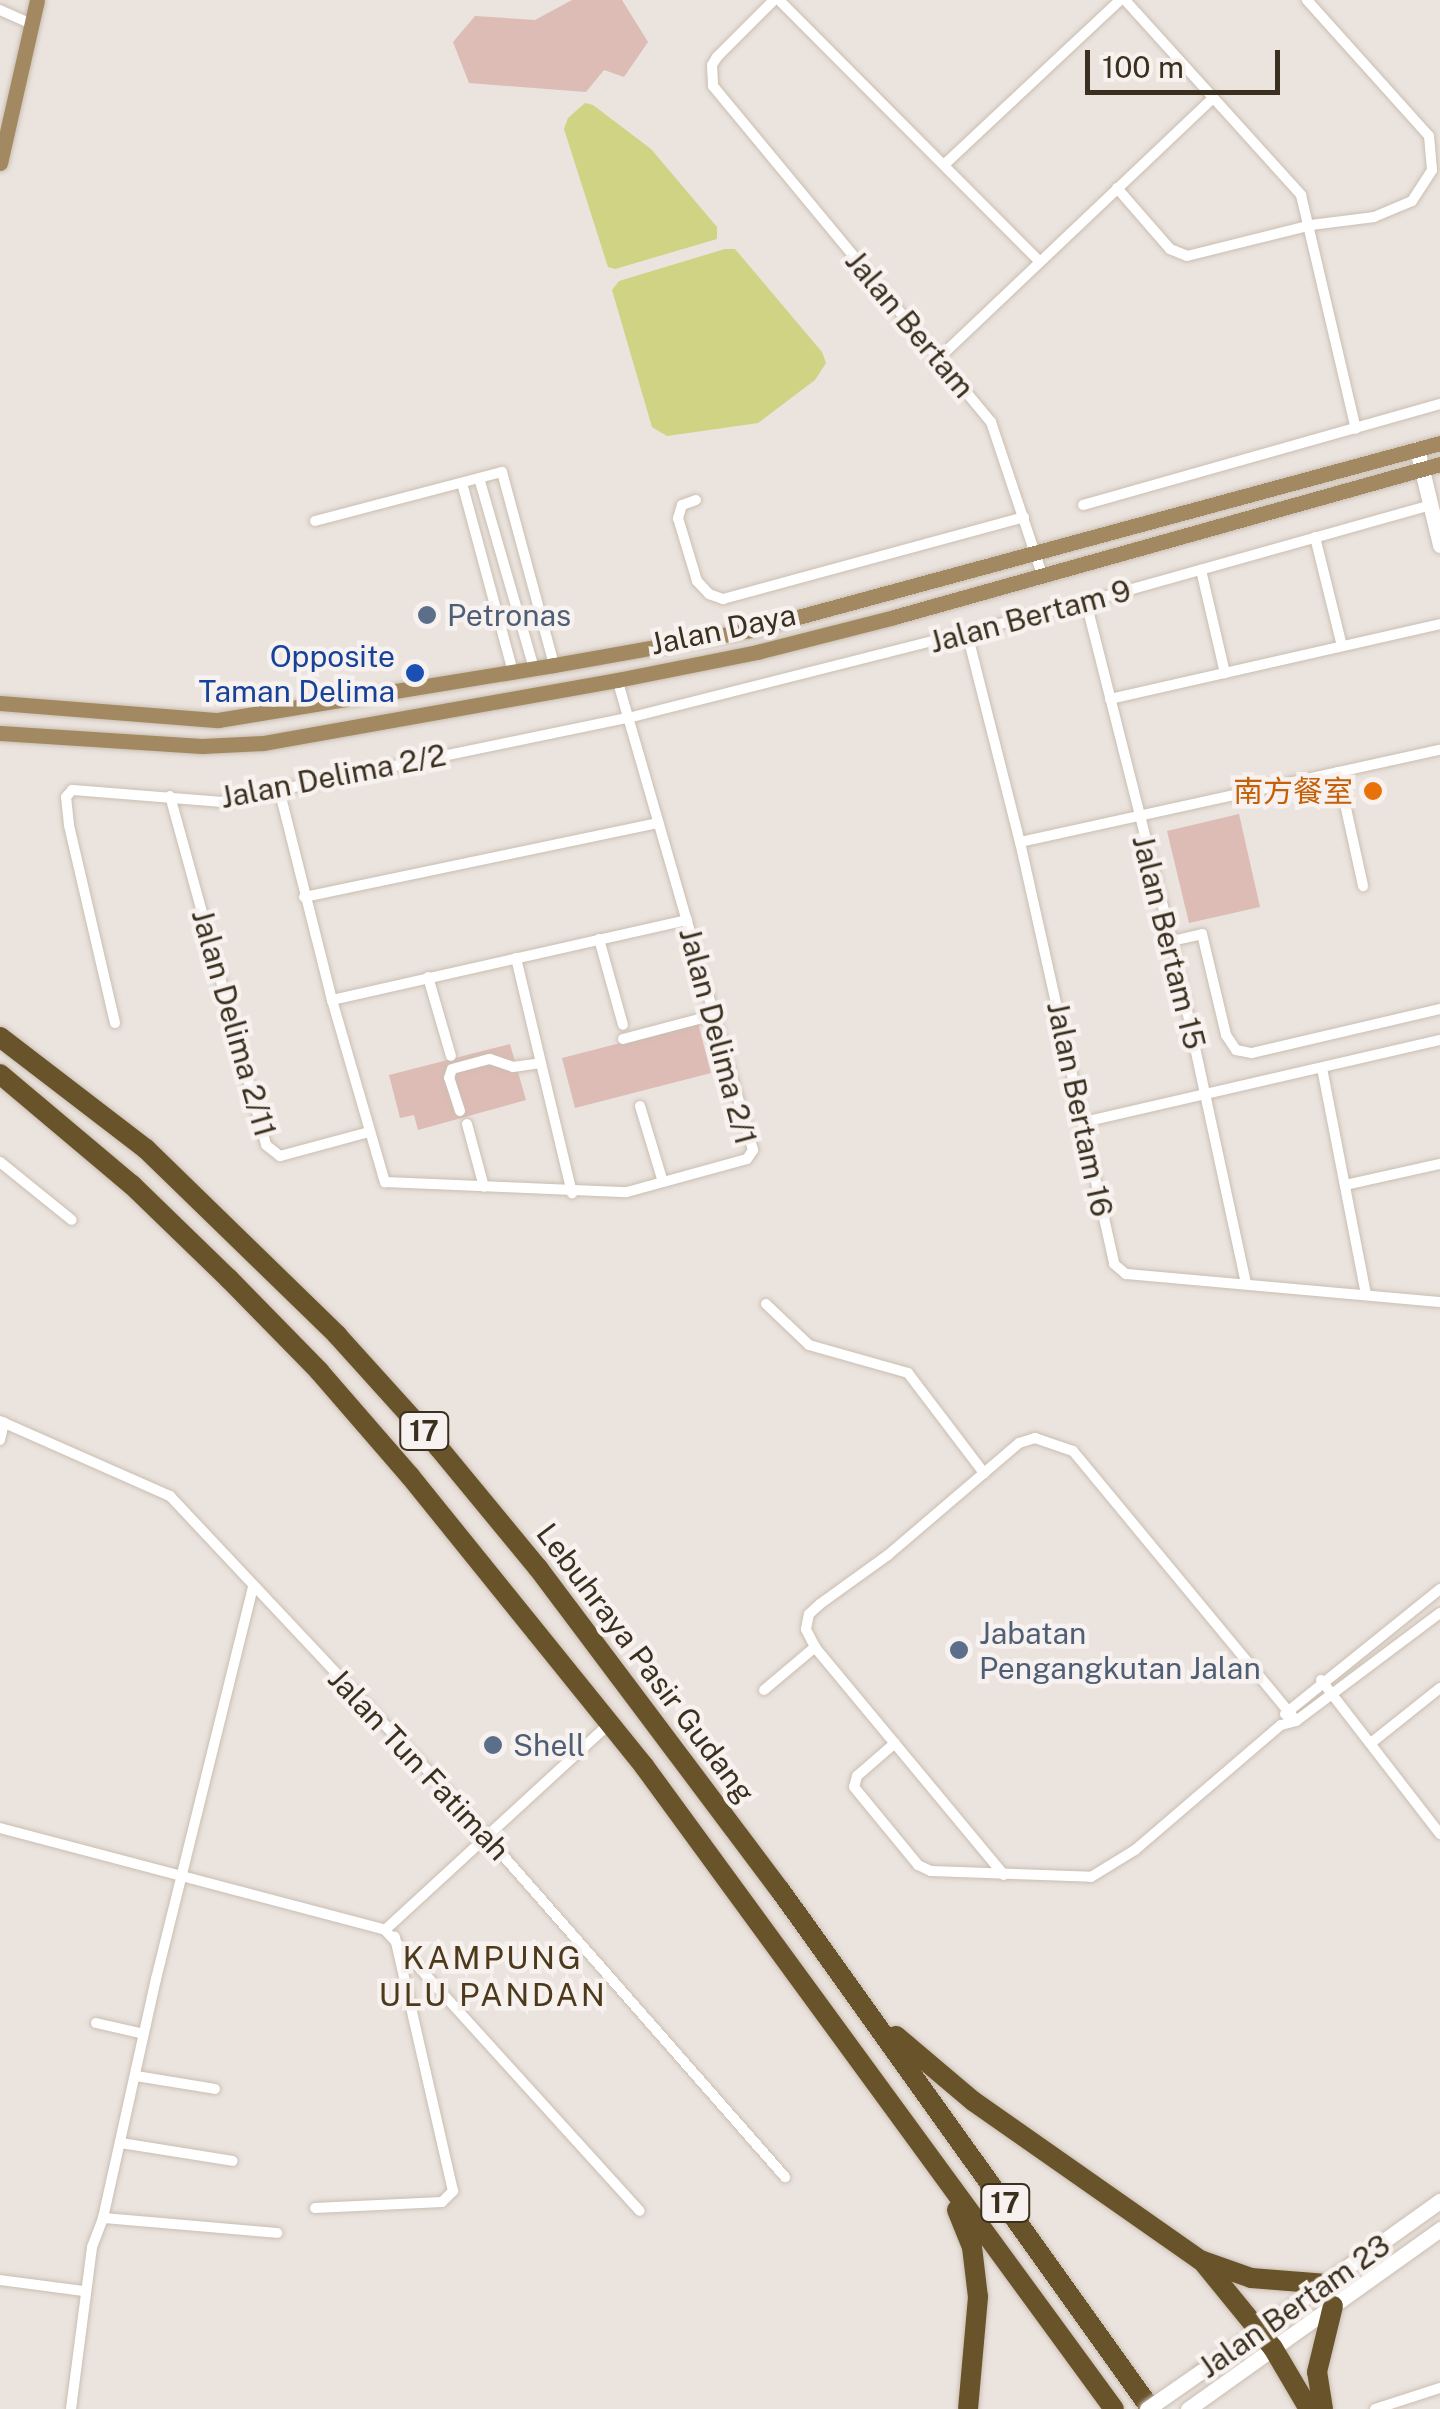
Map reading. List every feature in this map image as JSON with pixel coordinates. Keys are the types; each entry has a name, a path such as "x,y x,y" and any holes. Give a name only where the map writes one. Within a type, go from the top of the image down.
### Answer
{"highway":[{"name":"Lebuhraya Pasir Gudang","path":"0,1037 146,1150 337,1335 439,1448 538,1568 872,2014 1149,2409"},
{"name":"17","path":"0,1074 132,1185 319,1371 610,1723 1114,2409"},
{"path":"872,2014 973,2102 1200,2260 1267,2340 1308,2409"},
{"path":"946,2182 972,2247 978,2297 974,2380 968,2409"},
{"path":"1200,2260 1251,2278 1327,2284"},
{"path":"1323,2409 1317,2372 1333,2306"},
{"path":"974,2380 984,2409"}],"main road":[{"path":"0,163 37,0"},
{"name":"Jalan Daya","path":"0,703 155,717 218,720 260,716 750,630 1437,444"},
{"name":"Jalan Daya","path":"0,733 202,746 263,742 617,680 758,652 1043,577 1440,465"},
{"path":"135,741 81,732 74,723 79,719 155,717"}],"street":[{"path":"776,0 946,163 1038,260"},
{"name":"Jalan Bertam","path":"776,0 712,65 713,86 994,427 1043,577"},
{"path":"946,163 1122,0 1292,182 1308,208 1325,307 1356,429"},
{"path":"1117,188 1170,249 1186,256 1312,225 1374,216 1412,201 1429,180 1433,155 1429,136 1307,0"},
{"path":"0,10 34,25"},
{"path":"940,358 1038,260 1212,98"},
{"path":"1083,505 1440,404"},
{"path":"1437,444 1440,465"},
{"path":"1418,449 1440,545"},
{"path":"316,521 502,472 554,665"},
{"path":"479,478 534,668"},
{"path":"462,482 513,672"},
{"path":"696,500 679,508 682,532 700,586 723,599 1024,517"},
{"name":"Jalan Bertam 9","path":"628,718 1086,602 1430,505"},
{"path":"1315,538 1342,646"},
{"path":"1201,570 1225,673"},
{"name":"Jalan Bertam 15","path":"1086,602 1172,941 1246,1284"},
{"path":"1110,699 1440,624"},
{"name":"Jalan Bertam 16","path":"967,633 1020,842 1114,1264 1120,1270 1440,1302"},
{"name":"Jalan Delima 2/1","path":"369,1132 386,1182 627,1192 752,1156 617,680"},
{"name":"Jalan Delima 2/2","path":"115,1023 69,825 66,796 72,790 221,802 628,718"},
{"path":"1020,842 1440,750"},
{"path":"1338,772 1362,886"},
{"path":"279,789 304,897 369,1132"},
{"name":"Jalan Delima 2/11","path":"170,796 266,1145 280,1156 369,1132"},
{"path":"304,897 658,823"},
{"path":"332,1000 687,920"},
{"path":"1172,941 1202,934 1226,1035 1236,1050 1252,1053 1440,1009"},
{"path":"599,939 623,1024"},
{"path":"516,958 572,1192"},
{"path":"428,977 451,1056"},
{"path":"624,1040 714,1015"},
{"path":"1084,1122 1440,1040"},
{"path":"460,1111 448,1078 452,1069 490,1059 514,1068 541,1063"},
{"path":"1322,1068 1366,1294"},
{"path":"640,1106 664,1182"},
{"path":"467,1124 484,1186"},
{"path":"0,1162 72,1220"},
{"path":"1345,1186 1440,1164"},
{"path":"766,1304 809,1345 908,1373 984,1473"},
{"path":"0,1440 2,1422"},
{"name":"Jalan Tun Fatimah","path":"2,1422 170,1496 487,1837 785,2177"},
{"path":"1004,1875 815,1647 806,1629 809,1614 888,1555 1019,1443 1036,1438 1074,1451 1296,1721"},
{"path":"71,2409 84,2291 254,1587"},
{"path":"1281,1724 1286,1709 1440,1589"},
{"path":"895,1744 854,1783 918,1865 931,1871 1090,1877 1135,1850 1281,1724 1296,1721 1440,1613"},
{"path":"764,1690 815,1647"},
{"path":"1321,1680 1440,1834"},
{"path":"1371,1743 1440,1688"},
{"path":"390,1933 610,1723"},
{"path":"0,1828 390,1933 640,2211"},
{"path":"314,2208 442,2202 452,2191 390,1933"},
{"path":"96,2023 144,2034"},
{"path":"136,2076 215,2089"},
{"path":"121,2143 233,2161"},
{"name":"Jalan Bertam 23","path":"1188,2409 1212,2392 1327,2284 1440,2201"},
{"path":"103,2218 277,2233"},
{"name":"Jalan Bertam 23","path":"1149,2409 1200,2372 1333,2306 1440,2229"},
{"path":"0,2280 84,2291"},
{"path":"1375,2409 1440,2388"}],"shaded area":[{"path":"572,0 622,0 648,42 624,77 604,70 586,92 469,83 453,42 475,16 535,20"},
{"path":"585,103 651,149 717,227 717,239 615,269 608,267 564,129 568,118"},
{"path":"735,249 822,352 826,363 815,380 758,423 667,436 652,427 612,290 619,281"},
{"path":"1239,814 1260,907 1189,923 1167,831"},
{"path":"698,1023 711,1073 575,1108 562,1058"},
{"path":"510,1044 526,1100 418,1130 414,1115 400,1118 389,1075"}],"place":[{"name":"Petronas","path":"427,615"},
{"name":"Opposite Taman Delima","path":"415,673"},
{"name":"南方餐室","path":"1373,791"},
{"name":"Jabatan Pengangkutan Jalan","path":"959,1650"},
{"name":"Shell","path":"493,1745"}],"district":[{"name":"KAMPUNG ULU PANDAN","path":"493,1978"}]}
